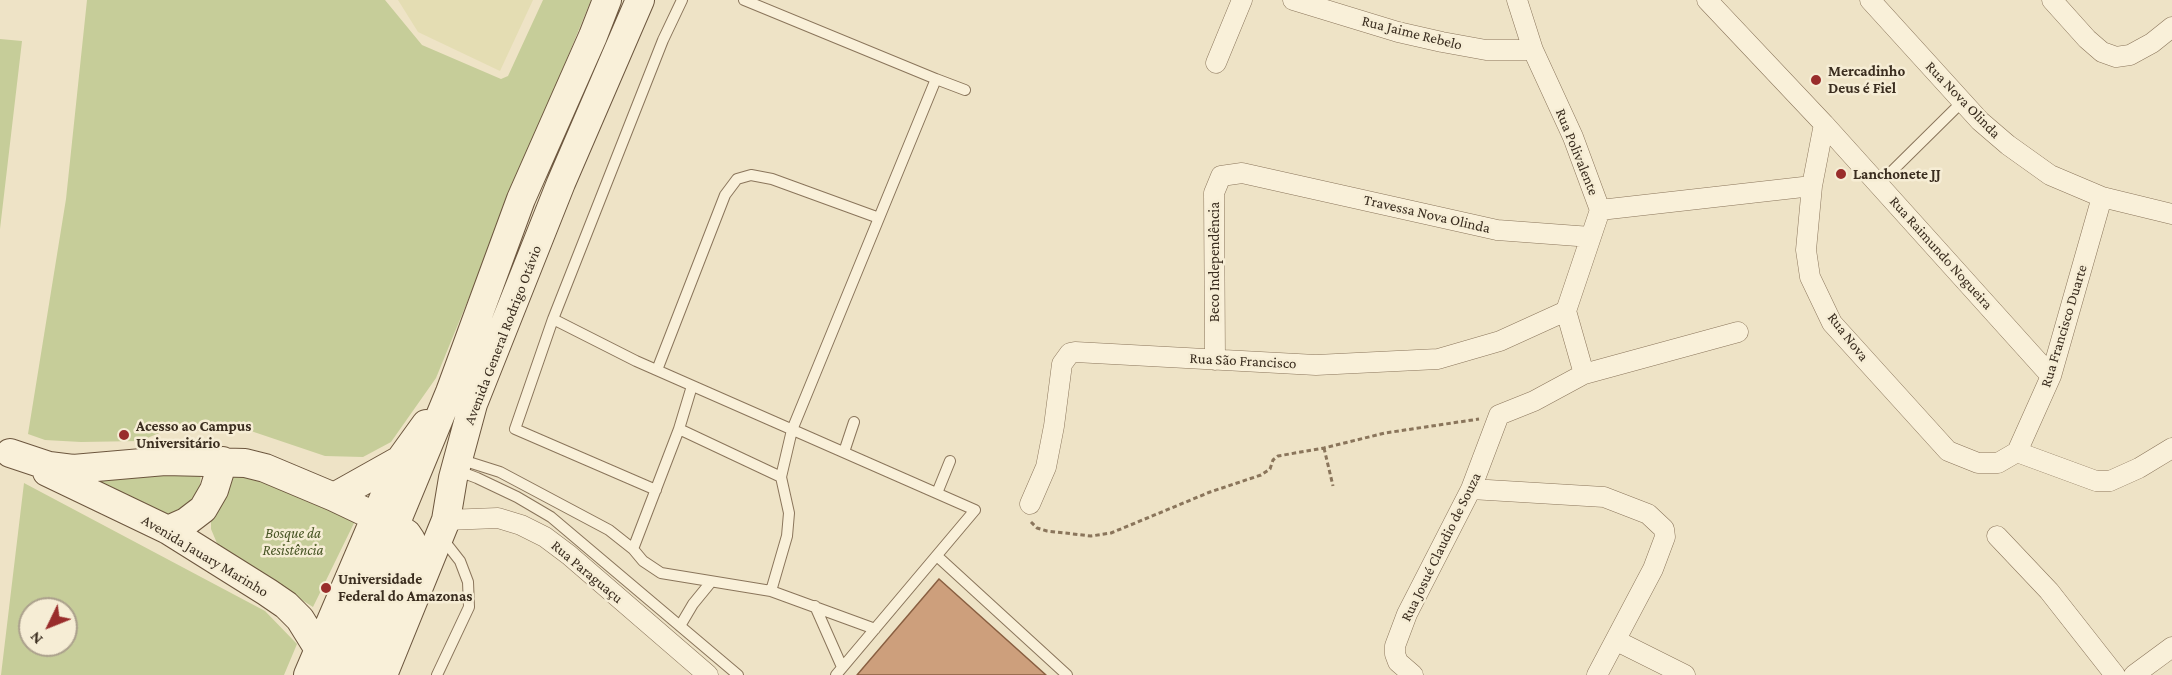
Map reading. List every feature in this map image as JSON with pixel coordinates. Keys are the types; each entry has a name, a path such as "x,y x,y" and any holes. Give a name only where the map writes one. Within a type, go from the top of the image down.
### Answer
{"main road":[{"name":"Avenida General Rodrigo Otávio","path":"308,675 318,648 386,521 450,392 521,199 607,0"},
{"name":"Avenida General Rodrigo Otávio","path":"383,675 443,528 473,404 561,183 640,0"},
{"name":"Avenida General Rodrigo Otávio","path":"333,675 386,521 400,460 450,392"},
{"name":"Avenida Jauary Marinho","path":"5,450 49,465 73,469 165,461 234,461 265,468 386,521"},
{"name":"Avenida Jauary Marinho","path":"5,450 168,530 286,605 300,619 318,648"},
{"path":"334,498 400,460"},
{"path":"168,530 186,522 203,509 214,490 223,462"},
{"path":"203,509 204,553"},
{"path":"361,675 403,577 412,549 408,534 386,521"}],"street":[{"path":"1216,63 1242,0"},
{"name":"Rua Jaime Rebelo","path":"1293,0 1398,32 1442,42 1486,50 1533,50"},
{"name":"Rua Polivalente","path":"1517,0 1533,50 1573,137 1600,210 1566,311"},
{"name":"Rua Raimundo Nogueira","path":"1707,0 1879,184 2051,376"},
{"name":"Rua Nova Olinda","path":"1870,0 1980,121 2050,176 2102,197 2172,214"},
{"path":"2052,0 2087,39 2102,52 2116,57 2130,56 2152,43 2172,27"},
{"name":"Rua Nova","path":"1824,124 1812,186 1806,250 1810,277 1832,323 1948,451 1978,463 1998,463 2017,452"},
{"name":"Beco Independência","path":"1215,360 1213,243 1216,183 1221,176 1228,174 1242,173 1266,178"},
{"name":"Travessa Nova Olinda","path":"1266,178 1497,230 1591,237"},
{"path":"1600,210 1812,186"},
{"name":"Rua Francisco Duarte","path":"2017,452 2051,376 2102,197"},
{"path":"1566,311 1584,374"},
{"name":"Rua São Francisco","path":"1030,504 1046,467 1062,364 1070,353 1134,353 1316,365 1438,359 1500,340 1566,311"},
{"path":"1499,416 1534,401 1584,374 1737,332"},
{"name":"Rua Josué Claudio de Souza","path":"1413,675 1398,662 1395,646 1407,614 1471,489 1499,416"},
{"path":"2017,452 2096,481 2110,481 2139,468 2172,448"},
{"path":"1471,489 1604,497 1648,514 1664,529 1665,537 1653,569 1617,641 1597,675"},
{"name":"Rua Paraguaçu","path":"443,528 498,518 521,525 545,537 708,675"},
{"path":"1997,536 2049,591 2115,675"},
{"path":"1617,641 1685,675"},
{"path":"2134,675 2172,647"}],"lane":[{"path":"656,490 515,429 553,319 663,40 682,0"},
{"path":"744,0 965,90"},
{"path":"771,591 787,536 789,513 781,477 792,430 936,79"},
{"path":"1879,184 1962,102"},
{"path":"657,370 725,195 737,179 751,175 772,179 879,218"},
{"path":"553,319 692,386 975,510 839,671 815,606"},
{"path":"633,549 679,429 692,386"},
{"path":"844,452 854,422"},
{"path":"679,429 781,477"},
{"path":"937,493 950,461"},
{"path":"457,465 500,472 536,490 609,530 633,549 643,561 661,573 771,591 875,629"},
{"path":"457,465 477,478 540,509 738,675"},
{"path":"437,675 469,607 468,582 443,528"},
{"path":"937,556 1067,675"},
{"path":"680,626 693,604 711,582"}],"path":[{"path":"1030,504 1028,519 1037,528 1091,536 1111,533 1210,492 1262,475 1270,469 1278,456 1324,448 1385,433 1499,416"},
{"path":"1324,448 1333,486"}],"shaded area":[{"path":"398,0 533,0 500,71 418,32"}],"green space":[{"path":"87,0 385,0 422,45 501,79 508,76 543,0 591,0 436,378 391,442 363,457 325,456 248,430 213,423 174,427 140,441 45,440 28,434 66,199"},
{"path":"0,39 22,41 0,229"},
{"name":"Bosque da Resistência","path":"246,471 355,521 313,607 219,548 211,529 211,517 229,479"},
{"path":"201,472 195,502 161,524 83,473"},
{"path":"24,483 265,611 297,644 284,675 1,675"}],"building":[{"path":"939,579 1046,675 857,675"}],"place":[{"name":"Mercadinho Deus é Fiel","path":"1816,80"},
{"name":"Lanchonete JJ","path":"1841,174"},
{"name":"Acesso ao Campus Universitário","path":"124,435"},
{"name":"Universidade Federal do Amazonas","path":"326,588"}]}
